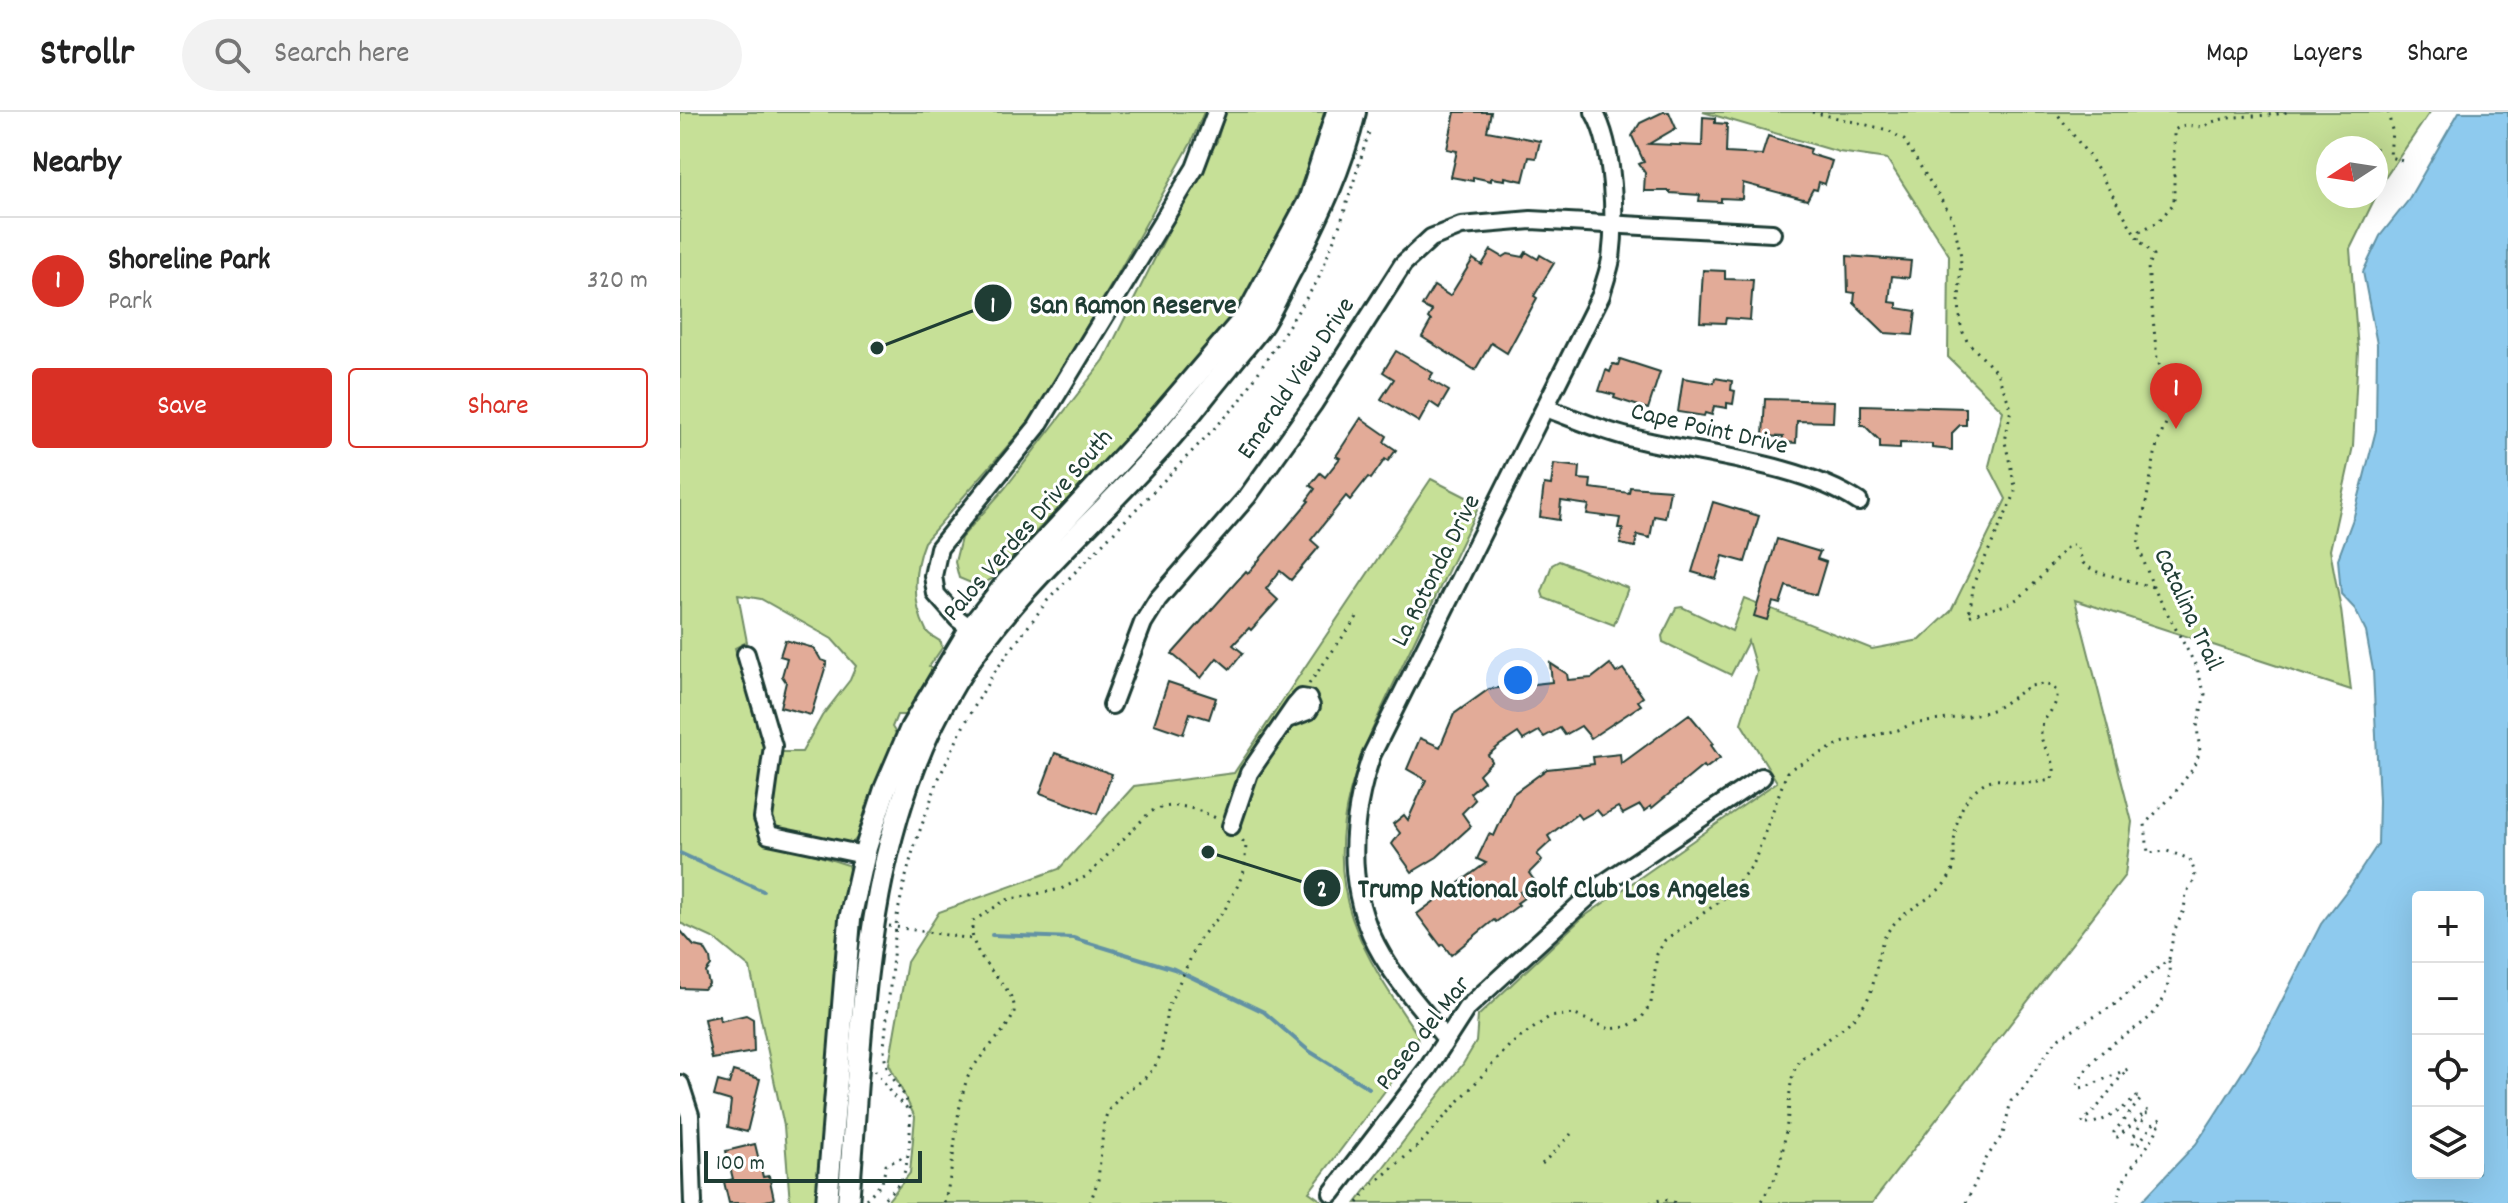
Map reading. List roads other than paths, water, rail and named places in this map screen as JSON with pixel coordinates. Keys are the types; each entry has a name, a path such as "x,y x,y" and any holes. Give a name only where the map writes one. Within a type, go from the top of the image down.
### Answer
{"main road":[{"name":"Palos Verdes Drive South","path":"827,1203 850,919 864,855 885,789 911,728 977,634 1008,581 1154,424 1248,314 1309,201 1337,112"},
{"name":"Palos Verdes Drive South","path":"848,1203 873,920 906,789 930,729 956,682 977,634 1029,585 1168,440 1262,324 1324,206 1349,139 1363,118"}],"street":[{"path":"977,634 936,594 933,576 939,548 1037,427 1195,168 1216,112"},
{"name":"La Rotonda Drive","path":"1446,1039 1406,990 1371,933 1356,884 1356,812 1372,754 1601,295 1611,260 1611,170 1594,112"},
{"name":"Emerald View Drive","path":"1112,705 1143,623 1158,599 1247,497 1416,250 1444,231 1484,222 1531,220 1772,233"},
{"name":"Cape Point Drive","path":"1546,408 1625,436 1783,471 1840,490 1859,502"},
{"path":"746,654 773,746 763,818 769,835 864,855"},
{"path":"1231,826 1249,773 1302,698"},
{"name":"Paseo del Mar","path":"1332,1193 1428,1068 1466,1009 1600,886 1762,777"},
{"path":"680,1084 690,1115 693,1203"}],"water":[{"path":"2459,112 2508,112 2508,1203 2140,1203 2196,1144 2258,1048 2321,924 2378,844 2373,670 2366,632 2355,609 2341,594 2338,559 2354,516 2376,430 2377,344 2363,272 2380,236 2407,202"}],"waterway":[{"path":"680,853 763,891"},
{"path":"992,935 1073,938 1174,969 1264,1012 1309,1051 1369,1088"}],"place":[{"name":"San Ramon Reserve","path":"877,348"},
{"name":"Shoreline Park","path":"2176,429"},
{"name":"Trump National Golf Club Los Angeles","path":"1208,852"}]}
